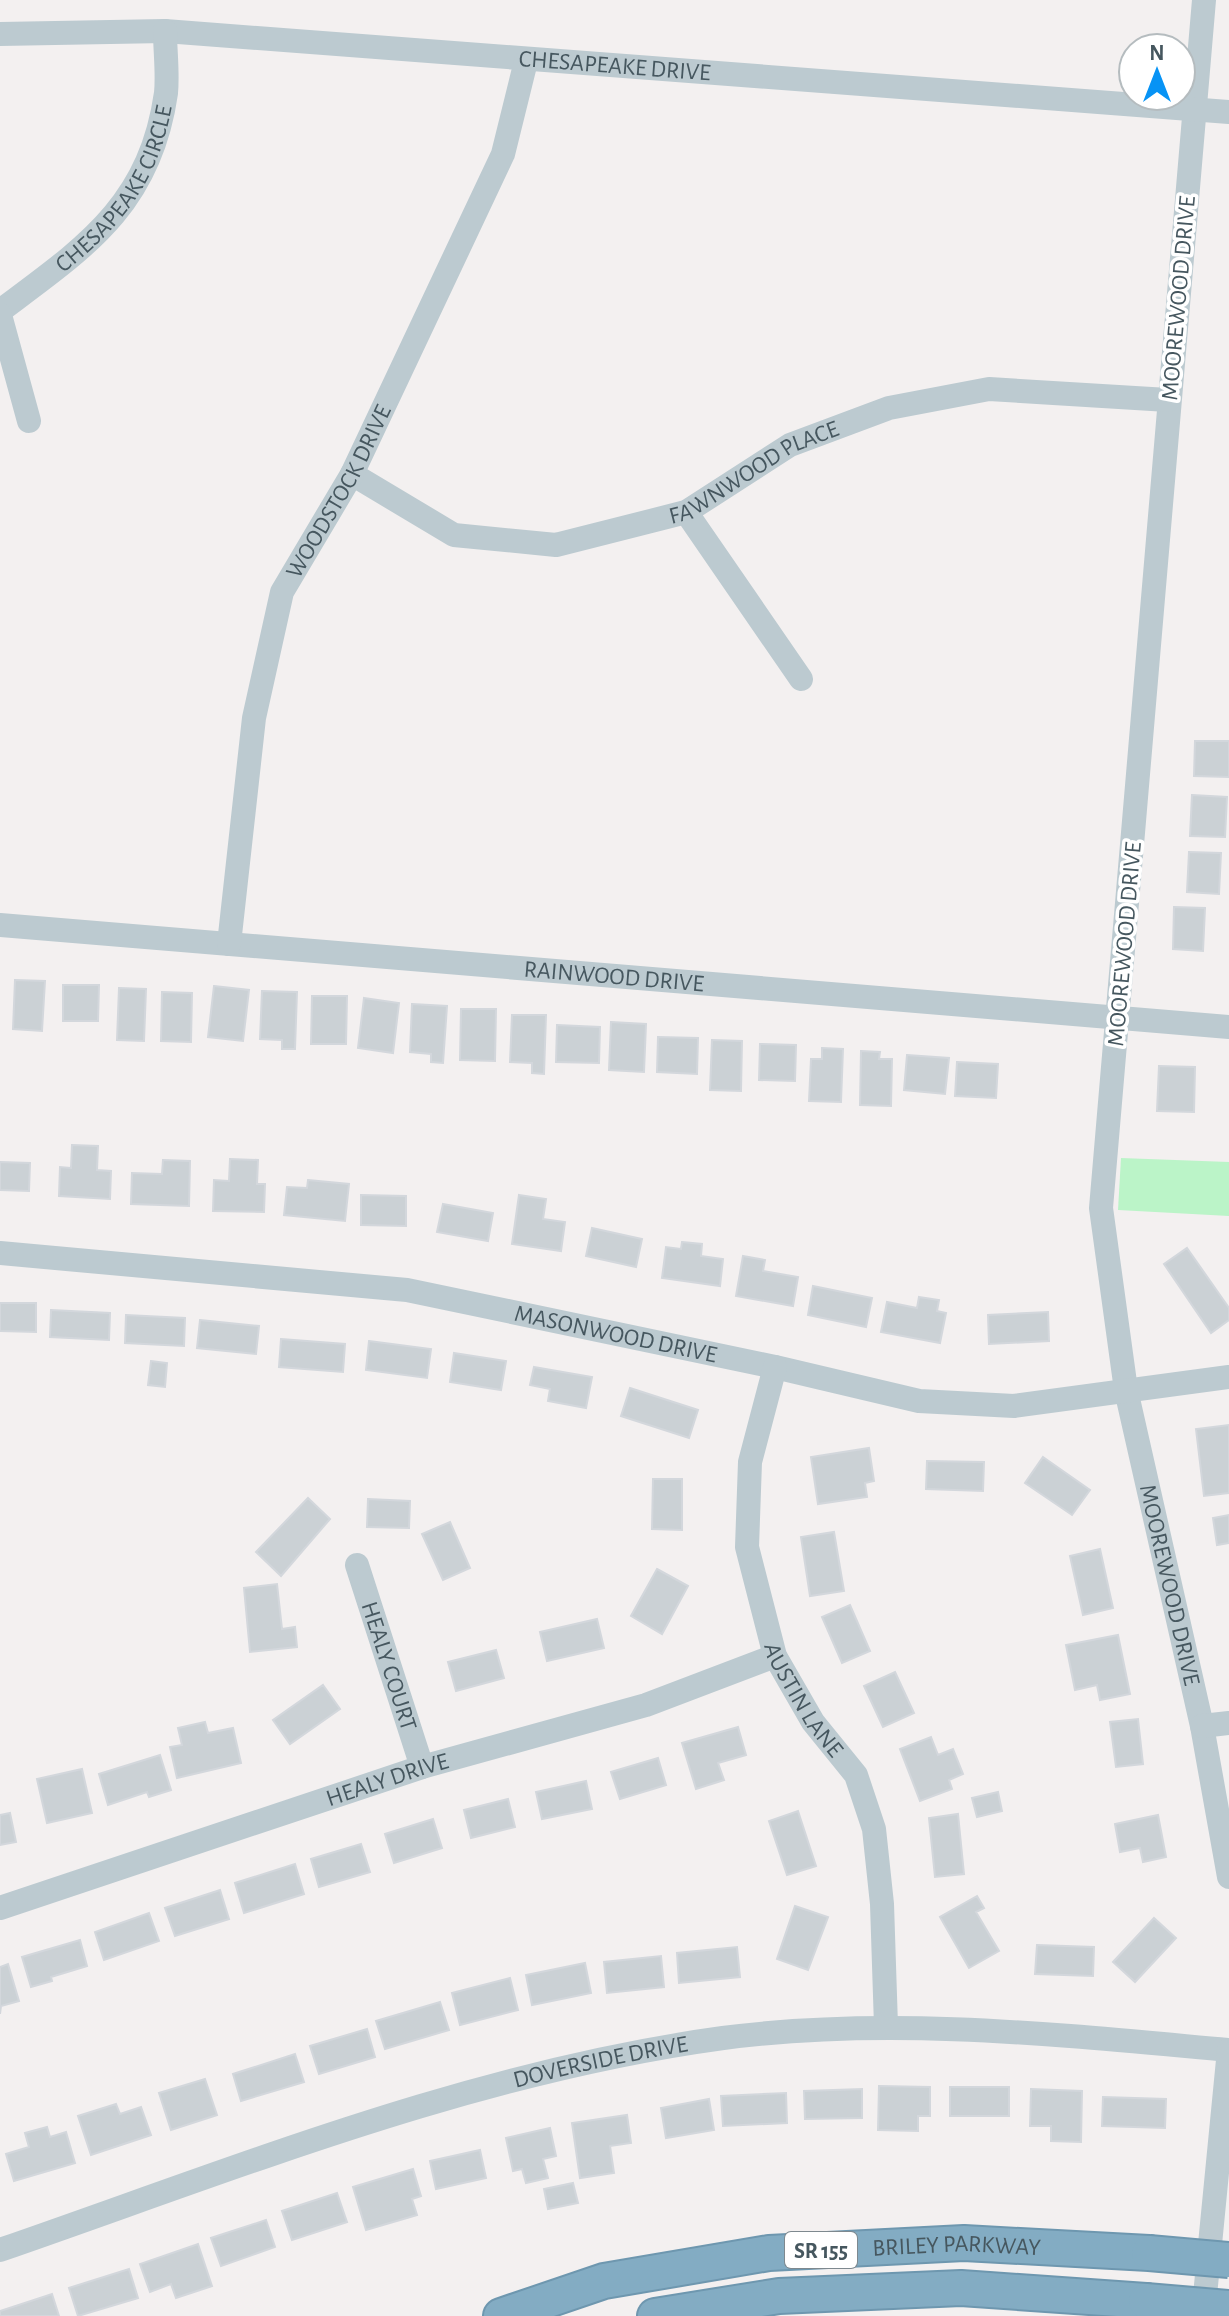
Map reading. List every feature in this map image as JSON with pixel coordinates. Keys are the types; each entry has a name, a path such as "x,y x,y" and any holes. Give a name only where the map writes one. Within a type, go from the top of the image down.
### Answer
{"highway":[{"name":"BRILEY PARKWAY","path":"501,2316 604,2281 769,2253 964,2243 1229,2260"},
{"name":"BRILEY PARKWAY","path":"655,2316 779,2296 961,2288 1229,2308"}],"street":[{"name":"MOOREWOOD DRIVE","path":"1197,85 1204,0"},
{"name":"CHESAPEAKE DRIVE","path":"0,34 165,31 526,61 1117,103"},
{"name":"CHESAPEAKE CIRCLE","path":"0,313 88,245 118,213 153,149 166,91 165,31"},
{"name":"WOODSTOCK DRIVE","path":"229,944 254,718 282,592 352,474 503,154 526,61"},
{"name":"CHESAPEAKE DRIVE","path":"1197,109 1229,112"},
{"name":"MOOREWOOD DRIVE","path":"1195,112 1101,1208 1126,1390 1202,1726 1229,1877"},
{"path":"0,313 29,421"},
{"name":"FAWNWOOD PLACE","path":"352,474 454,535 556,545 686,512 790,445 889,408 989,389 1168,400"},
{"path":"686,512 801,679"},
{"name":"RAINWOOD DRIVE","path":"0,925 1229,1027"},
{"name":"MASONWOOD DRIVE","path":"0,1253 407,1290 775,1367 919,1401 1014,1406 1229,1377"},
{"name":"AUSTIN LANE","path":"775,1367 750,1462 747,1547 775,1656 813,1722 856,1775 874,1829 882,1904 886,2026"},
{"name":"HEALY COURT","path":"357,1565 422,1767"},
{"name":"HEALY DRIVE","path":"0,1908 422,1767 646,1705 775,1656"},
{"path":"1202,1726 1229,1723"},
{"name":"DOVERSIDE DRIVE","path":"0,2250 419,2105 558,2069 723,2038 886,2026 1043,2034 1229,2050"},
{"path":"1203,2316 1229,2050"}],"green space":[{"path":"1121,1158 1229,1162 1229,1216 1118,1210"}],"building":[{"path":"1195,741 1229,741 1229,777 1194,776"},
{"path":"1192,795 1227,797 1225,837 1190,836"},
{"path":"1189,852 1221,853 1219,894 1187,892"},
{"path":"1174,907 1205,908 1203,951 1173,949"},
{"path":"15,980 45,981 42,1031 13,1029"},
{"path":"63,985 99,985 98,1021 63,1021"},
{"path":"214,986 249,990 243,1041 208,1037"},
{"path":"119,988 146,989 144,1041 117,1040"},
{"path":"262,991 297,992 295,1049 282,1049 282,1040 260,1039"},
{"path":"162,992 192,993 191,1042 161,1041"},
{"path":"312,996 347,996 346,1044 311,1044"},
{"path":"364,998 399,1003 393,1053 358,1048"},
{"path":"412,1004 447,1006 443,1063 431,1062 431,1054 410,1052"},
{"path":"461,1009 496,1009 495,1061 460,1060"},
{"path":"512,1015 546,1015 544,1074 532,1073 532,1063 510,1062"},
{"path":"611,1022 646,1024 644,1072 609,1070"},
{"path":"557,1025 600,1027 599,1063 556,1062"},
{"path":"658,1037 698,1038 697,1074 657,1072"},
{"path":"712,1040 742,1041 741,1091 710,1090"},
{"path":"760,1044 796,1045 795,1081 759,1080"},
{"path":"822,1048 843,1049 841,1102 809,1101 811,1059 822,1059"},
{"path":"861,1051 880,1052 879,1059 892,1059 891,1106 860,1105"},
{"path":"907,1055 949,1058 945,1094 904,1090"},
{"path":"957,1062 998,1064 996,1098 955,1096"},
{"path":"1159,1066 1195,1067 1194,1112 1157,1111"},
{"path":"72,1145 98,1146 97,1170 111,1171 110,1199 59,1196 60,1167 71,1168"},
{"path":"230,1159 258,1160 257,1184 265,1184 264,1212 213,1211 214,1180 229,1181"},
{"path":"163,1160 190,1161 189,1206 131,1204 132,1173 162,1174"},
{"path":"0,1162 30,1163 29,1191 0,1190"},
{"path":"308,1180 349,1184 345,1221 284,1215 287,1187 307,1188"},
{"path":"361,1195 406,1196 406,1226 361,1225"},
{"path":"519,1195 546,1199 543,1219 565,1222 561,1251 512,1244"},
{"path":"443,1204 493,1213 488,1241 437,1232"},
{"path":"592,1228 642,1239 636,1267 586,1256"},
{"path":"682,1242 702,1244 701,1256 723,1259 720,1286 662,1278 666,1247 681,1249"},
{"path":"1187,1248 1229,1308 1229,1320 1211,1333 1164,1264"},
{"path":"743,1256 765,1260 763,1271 798,1277 793,1306 736,1296"},
{"path":"813,1286 872,1298 866,1327 808,1315"},
{"path":"919,1297 939,1300 937,1311 946,1313 940,1343 881,1332 887,1302 917,1308"},
{"path":"0,1303 36,1303 36,1332 0,1331"},
{"path":"51,1310 110,1313 109,1340 50,1337"},
{"path":"1048,1312 1049,1341 989,1344 988,1315"},
{"path":"126,1315 185,1318 184,1346 125,1343"},
{"path":"200,1320 259,1326 256,1354 197,1348"},
{"path":"281,1339 345,1344 343,1372 279,1367"},
{"path":"369,1341 431,1349 427,1378 366,1370"},
{"path":"454,1353 506,1361 501,1390 450,1382"},
{"path":"151,1361 167,1363 165,1387 148,1385"},
{"path":"534,1367 592,1377 586,1408 548,1401 550,1389 530,1385"},
{"path":"630,1388 698,1410 689,1438 621,1416"},
{"path":"1229,1425 1229,1493 1204,1496 1196,1429"},
{"path":"869,1448 874,1481 865,1483 867,1497 818,1504 811,1457"},
{"path":"1043,1457 1090,1490 1072,1515 1025,1483"},
{"path":"927,1461 984,1462 983,1491 926,1489"},
{"path":"653,1479 682,1479 682,1530 652,1529"},
{"path":"308,1498 330,1519 281,1576 256,1552"},
{"path":"368,1499 410,1501 409,1528 367,1527"},
{"path":"1229,1515 1229,1543 1217,1545 1213,1518"},
{"path":"450,1522 470,1568 443,1580 422,1534"},
{"path":"834,1532 844,1591 810,1596 801,1537"},
{"path":"1100,1549 1113,1608 1083,1615 1070,1556"},
{"path":"657,1569 688,1586 662,1634 631,1616"},
{"path":"277,1584 282,1629 295,1627 297,1647 250,1652 244,1588"},
{"path":"850,1605 870,1651 842,1663 822,1617"},
{"path":"597,1619 604,1648 547,1661 540,1632"},
{"path":"1118,1635 1130,1694 1100,1700 1097,1685 1075,1690 1066,1645"},
{"path":"496,1650 504,1678 456,1691 448,1662"},
{"path":"895,1672 914,1713 883,1727 864,1686"},
{"path":"323,1685 340,1709 290,1744 273,1720"},
{"path":"1138,1719 1143,1764 1116,1767 1110,1722"},
{"path":"205,1722 208,1733 233,1728 241,1763 177,1778 170,1747 182,1745 178,1728"},
{"path":"738,1727 746,1755 718,1763 724,1780 696,1789 682,1743"},
{"path":"931,1737 938,1755 953,1749 963,1774 949,1780 952,1789 920,1801 900,1749"},
{"path":"160,1755 171,1790 149,1797 147,1792 108,1805 99,1774"},
{"path":"658,1758 666,1785 620,1799 611,1772"},
{"path":"82,1769 92,1813 47,1823 37,1779"},
{"path":"586,1781 592,1809 542,1819 536,1792"},
{"path":"998,1792 1002,1811 977,1817 972,1798"},
{"path":"508,1799 515,1827 471,1838 464,1810"},
{"path":"798,1811 816,1866 787,1875 769,1821"},
{"path":"10,1813 16,1842 0,1845 0,1815"},
{"path":"958,1814 964,1874 935,1877 929,1818"},
{"path":"1158,1815 1166,1857 1143,1862 1140,1848 1120,1852 1115,1824"},
{"path":"433,1819 442,1848 394,1863 385,1834"},
{"path":"361,1844 370,1872 319,1887 311,1859"},
{"path":"295,1864 304,1894 244,1913 235,1883"},
{"path":"220,1890 229,1919 175,1936 165,1908"},
{"path":"977,1896 984,1908 976,1912 999,1951 969,1968 940,1917"},
{"path":"795,1906 828,1917 808,1970 777,1959"},
{"path":"149,1913 159,1941 104,1960 95,1932"},
{"path":"1154,1918 1176,1938 1135,1982 1113,1962"},
{"path":"80,1940 87,1966 31,1987 22,1957"},
{"path":"1037,1945 1094,1947 1093,1976 1035,1974"},
{"path":"737,1947 740,1977 679,1983 677,1953"},
{"path":"661,1956 664,1987 607,1993 604,1962"},
{"path":"585,1963 591,1993 532,2005 526,1975"},
{"path":"8,1964 19,2001 1,2006 0,2014 0,1967"},
{"path":"510,1978 518,2010 460,2025 452,1993"},
{"path":"440,2002 449,2030 385,2049 376,2021"},
{"path":"367,2029 375,2057 319,2074 310,2046"},
{"path":"295,2054 304,2082 241,2101 233,2074"},
{"path":"205,2079 217,2115 171,2130 159,2093"},
{"path":"879,2086 930,2087 930,2116 918,2116 918,2131 878,2130"},
{"path":"950,2087 1009,2087 1009,2116 950,2116"},
{"path":"862,2089 862,2118 805,2119 804,2091"},
{"path":"1031,2089 1082,2091 1081,2142 1051,2141 1051,2126 1030,2126"},
{"path":"786,2093 787,2123 723,2126 721,2096"},
{"path":"1103,2097 1166,2099 1165,2128 1102,2126"},
{"path":"709,2099 714,2130 666,2138 661,2108"},
{"path":"116,2104 120,2114 141,2107 151,2135 91,2155 78,2116"},
{"path":"627,2115 631,2143 610,2146 614,2173 580,2178 572,2123"},
{"path":"47,2127 50,2137 66,2132 75,2163 14,2181 6,2154 29,2147 25,2133"},
{"path":"550,2128 556,2156 543,2159 548,2178 526,2183 522,2169 513,2171 506,2138"},
{"path":"480,2150 486,2178 436,2189 430,2161"},
{"path":"413,2169 421,2196 412,2199 417,2215 366,2230 353,2187"},
{"path":"573,2183 578,2203 548,2209 544,2189"},
{"path":"337,2193 347,2222 292,2240 282,2211"},
{"path":"266,2220 275,2247 221,2266 211,2238"},
{"path":"198,2244 212,2286 176,2298 171,2284 150,2292 140,2264"},
{"path":"129,2269 138,2298 78,2316 69,2288"},
{"path":"52,2294 59,2316 0,2316 0,2311"}]}
